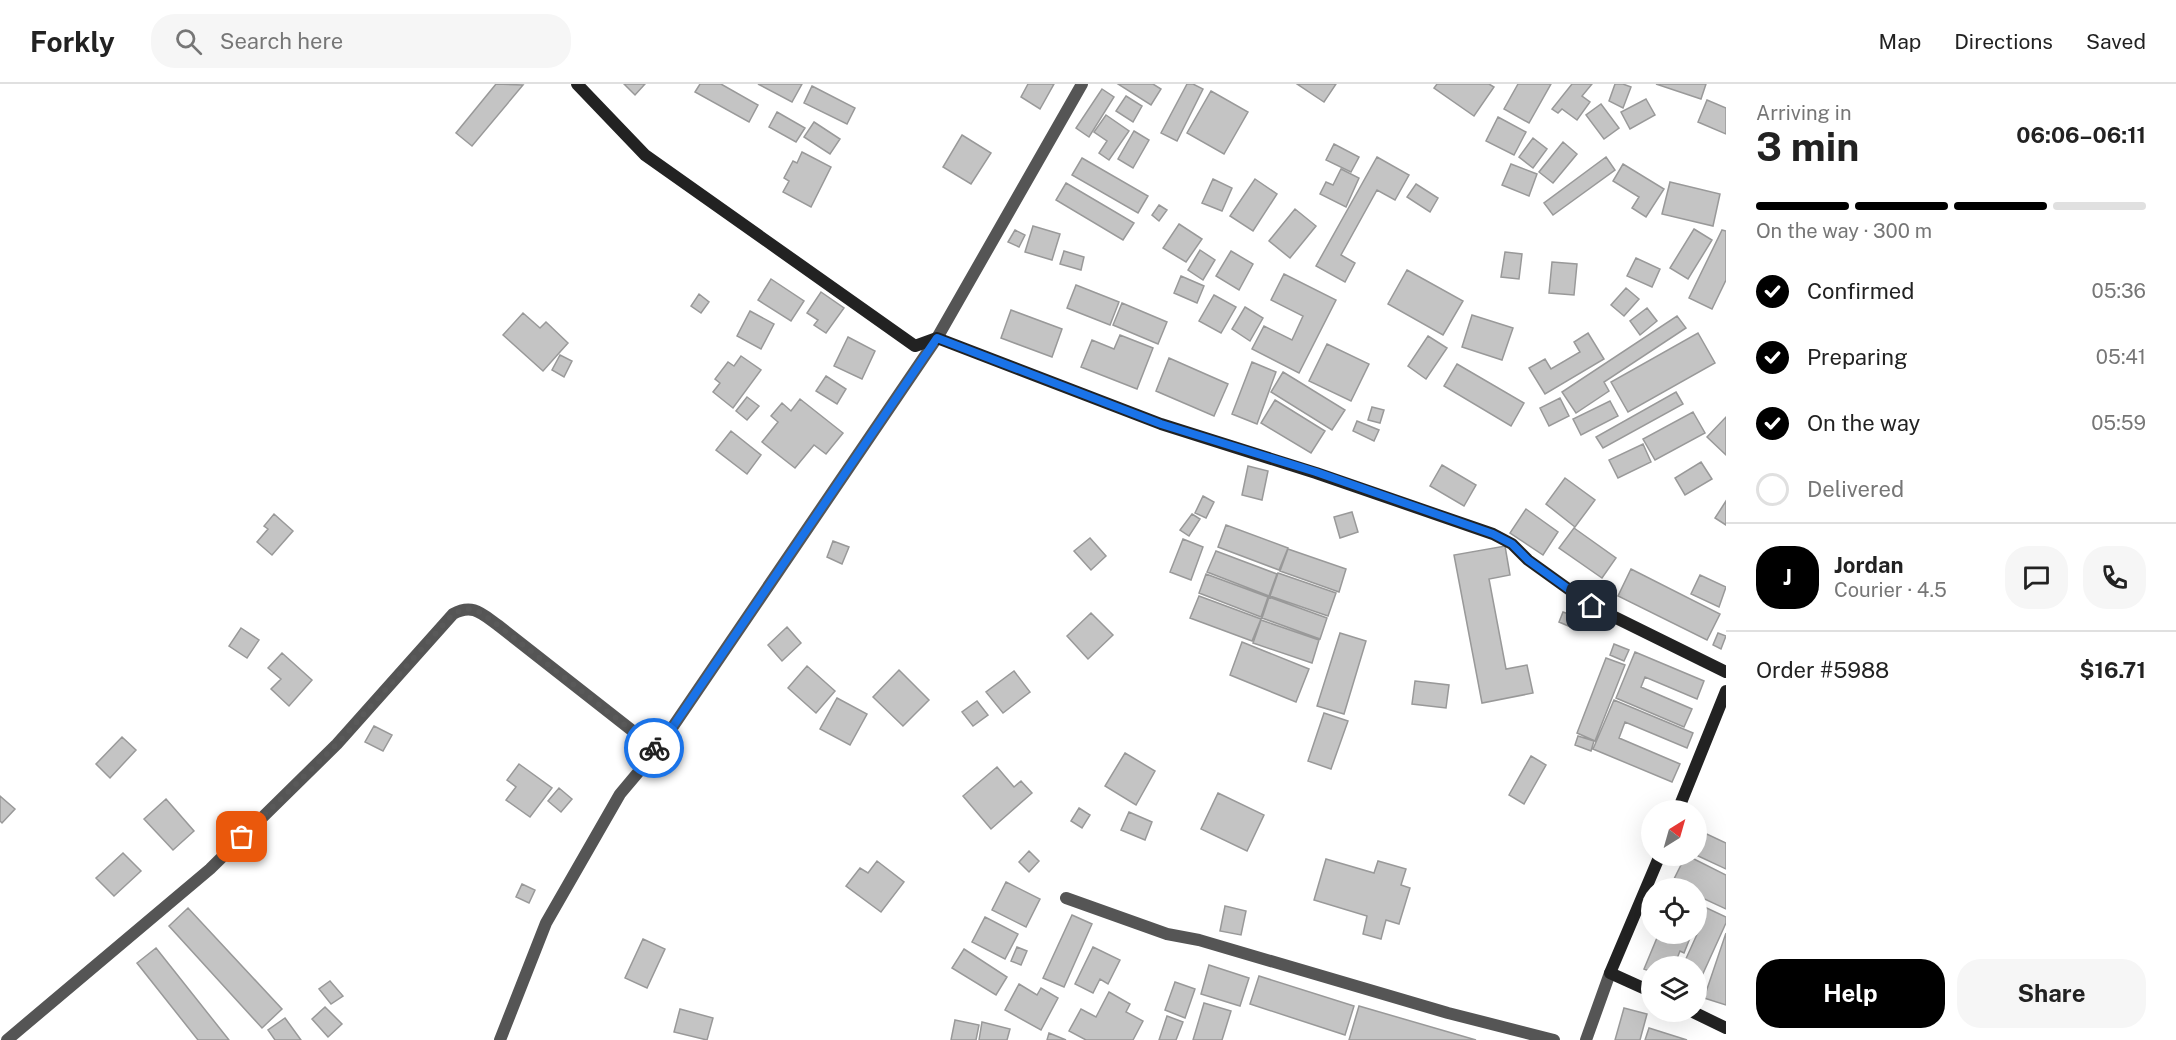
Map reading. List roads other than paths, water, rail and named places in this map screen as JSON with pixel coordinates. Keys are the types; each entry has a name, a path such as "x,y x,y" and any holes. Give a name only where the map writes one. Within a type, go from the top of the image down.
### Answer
{"street":[{"path":"577,84 645,155 915,346 937,338 1161,424 1316,472 1493,534 1512,544 1528,560 1592,606 1726,672"},
{"path":"500,1040 546,923 620,794 657,750 937,338 1082,84"},
{"path":"7,1040 210,869 337,744 453,614 463,609 473,609 499,626 657,750"},
{"path":"1682,800 1726,691"},
{"path":"1586,1040 1610,973 1655,866"},
{"path":"1066,898 1167,934 1199,940 1448,1013 1554,1040"},
{"path":"1610,973 1641,987"},
{"path":"1707,1019 1726,1028"}]}
